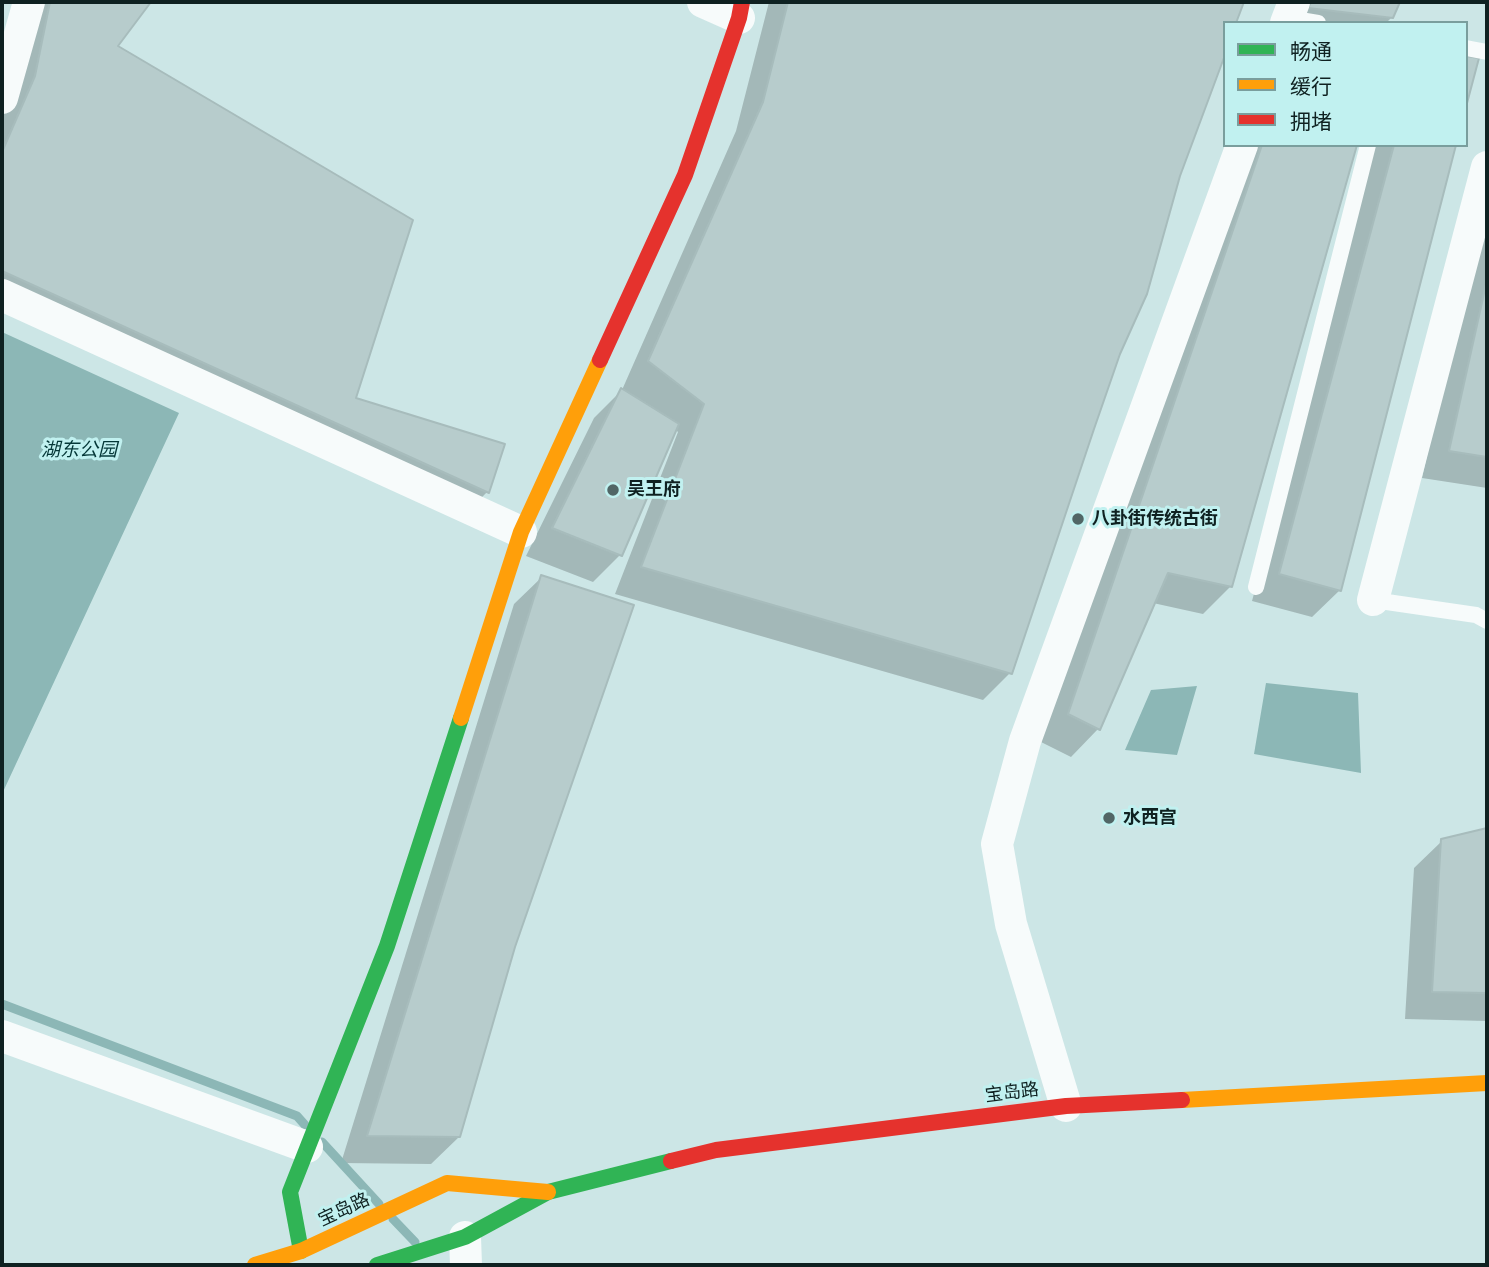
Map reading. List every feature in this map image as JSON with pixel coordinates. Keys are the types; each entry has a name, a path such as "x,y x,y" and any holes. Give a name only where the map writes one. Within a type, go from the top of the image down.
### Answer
{"main road":[{"path":"301,1251 290,1192 387,946 521,532 685,175 740,10"},
{"name":"宝岛路","path":"255,1265 301,1251 447,1183 548,1192 716,1150 1066,1106 1487,1083"},
{"path":"388,1263 466,1251 548,1192"}],"street":[{"path":"2,98 29,2"},
{"path":"703,2 740,10"},
{"path":"1066,1106 1011,924 997,844 1025,741 1241,147"},
{"path":"1373,600 1487,167"},
{"path":"2,295 521,532"},
{"path":"2,1036 307,1147"}],"lane":[{"path":"1468,48 1487,52"},
{"path":"1256,587 1367,147"},
{"path":"1373,600 1476,615 1487,621"}],"water":[{"name":"湖东公园","path":"2,332 179,413 2,794"},
{"path":"1266,683 1358,693 1361,773 1254,754"},
{"path":"1197,686 1177,755 1125,750 1151,690"}],"building":[{"path":"50,2 151,2 118,46 413,220 356,398 505,444 489,493 2,271 2,152 35,76"},
{"path":"788,2 1244,2 1237,21 1223,21 1223,60 1180,176 1147,294 1120,354 1012,674 641,567 704,404 648,361 763,102"},
{"path":"1311,2 1400,2 1393,18 1308,8"},
{"path":"1468,56 1479,58 1468,99"},
{"path":"1261,147 1356,147 1232,587 1168,573 1100,730 1068,714"},
{"path":"1393,147 1455,147 1341,591 1279,574"},
{"path":"1487,280 1487,457 1449,451"},
{"path":"621,388 679,424 622,556 552,528"},
{"path":"541,575 634,605 515,947 460,1137 367,1136"},
{"path":"1487,828 1487,993 1432,992 1441,839"}],"waterway":[{"path":"2,1004 297,1116 305,1125"},
{"path":"322,1142 379,1204"},
{"path":"393,1219 415,1242"}],"traffic: fast":[{"path":"301,1251 290,1192 387,946 461,718"},
{"path":"377,1265 465,1237 548,1192 671,1161"}],"traffic: slow":[{"path":"461,718 521,532 600,360"},
{"path":"1182,1100 1487,1083"},
{"path":"255,1265 301,1251 447,1183 548,1192"}],"traffic: jam":[{"path":"600,360 685,175 739,18 742,2"},
{"path":"671,1161 716,1150 1066,1106 1182,1100"}],"place":[{"name":"吴王府","path":"613,490"},
{"name":"八卦街传统古街","path":"1078,519"},
{"name":"水西宫","path":"1109,818"}]}
